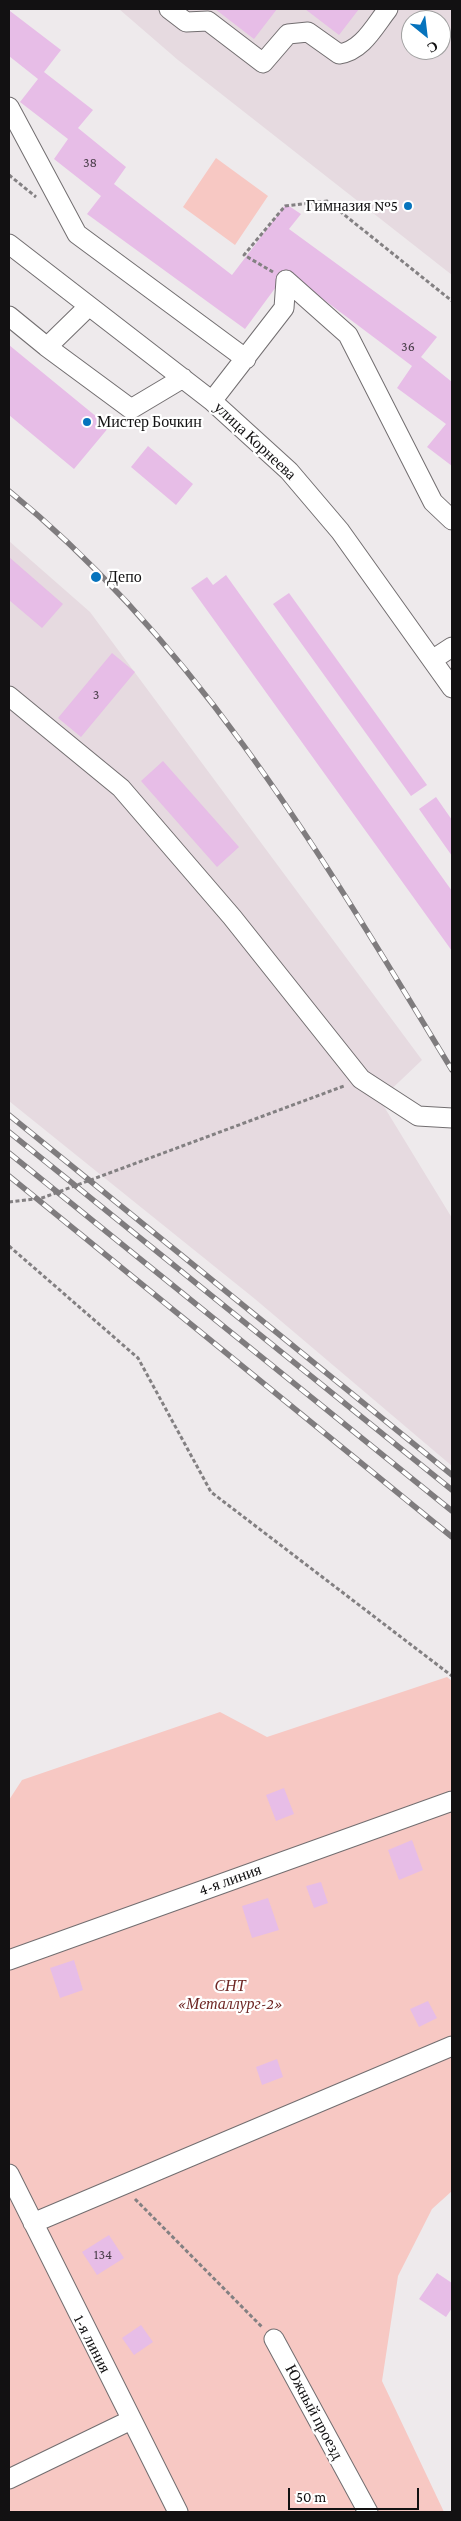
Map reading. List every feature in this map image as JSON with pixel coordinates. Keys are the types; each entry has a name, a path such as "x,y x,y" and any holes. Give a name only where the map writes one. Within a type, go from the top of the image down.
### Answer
{"street":[{"path":"169,9 186,22 208,21 263,62 288,34 308,32 339,54 347,53 357,48 388,9"},
{"path":"9,106 78,234 246,359"},
{"name":"улица Корнеева","path":"9,244 212,401 267,450 309,493 350,545 452,688"},
{"path":"212,401 284,308 286,280"},
{"path":"286,280 348,336 433,502 452,520"},
{"path":"47,347 89,306"},
{"path":"9,316 130,409 182,378"},
{"path":"432,660 452,647"},
{"path":"9,696 122,788 232,917 361,1079 418,1116 452,1118"},
{"name":"4-я линия","path":"9,1960 452,1801"},
{"path":"34,2223 452,2046"},
{"name":"1-я линия","path":"9,2174 34,2223 34,2229 178,2512"},
{"name":"Южный проезд","path":"274,2339 368,2512"},
{"path":"9,2479 131,2420"}],"path":[{"path":"286,280 244,256 285,206 327,201 452,301"},
{"path":"9,1202 42,1198 361,1079"},
{"path":"9,1246 138,1358 211,1492 452,1676"},
{"path":"122,2186 274,2339"}],"shaded area":[{"name":"Гимназия №5","path":"119,9 452,9 452,275 178,60"},
{"path":"9,541 90,612 422,1060 380,1100 452,1218 452,1466 255,1299 9,1101"}],"green space":[{"path":"216,158 268,196 235,245 183,207"},
{"name":"СНТ «Металлург-2»","path":"447,1677 452,1681 452,2191 432,2209 398,2276 382,2381 444,2512 9,2512 9,1800 22,1780 220,1712 267,1737"}],"building":[{"path":"215,9 277,9 254,39"},
{"path":"305,9 359,9 339,35"},
{"path":"10,11 61,50 44,72 93,110 78,128 126,167 114,184 232,275 286,204 301,214 289,229 437,337 421,357 452,382 452,466 427,447 446,424 397,388 412,366 287,272 245,329 87,214 101,196 54,159 68,139 20,102 38,79 9,56"},
{"path":"9,345 109,427 74,469 9,415"},
{"path":"148,446 193,484 176,505 131,467"},
{"path":"9,557 63,604 42,628 9,600"},
{"path":"226,575 452,891 452,951 191,588 207,577 213,585"},
{"path":"289,593 427,785 411,796 273,604"},
{"path":"112,653 135,672 81,737 58,718"},
{"path":"163,761 239,847 217,867 141,781"},
{"path":"436,797 452,820 452,856 419,809"},
{"path":"284,1788 294,1814 276,1821 266,1795"},
{"path":"412,1840 423,1870 399,1880 388,1850"},
{"path":"321,1882 328,1903 314,1908 306,1886"},
{"path":"268,1898 279,1930 252,1938 242,1906"},
{"path":"74,1960 83,1990 60,1998 50,1968"},
{"path":"428,2001 437,2018 419,2027 410,2009"},
{"path":"277,2059 283,2077 262,2085 256,2067"},
{"path":"109,2235 124,2258 97,2275 82,2252"},
{"path":"437,2273 452,2283 452,2308 446,2317 419,2299"},
{"path":"141,2325 153,2342 134,2355 122,2338"}],"railway":[{"path":"9,491 78,552 141,618 200,688 255,761 307,837 452,1070"},
{"path":"9,1115 452,1475"},
{"path":"9,1132 452,1490"},
{"path":"9,1153 452,1511"},
{"path":"9,1176 452,1537"}],"place":[{"name":"Гимназия №5","path":"408,206"},
{"name":"Мистер Бочкин","path":"87,422"},
{"name":"Депо","path":"96,577"}]}
